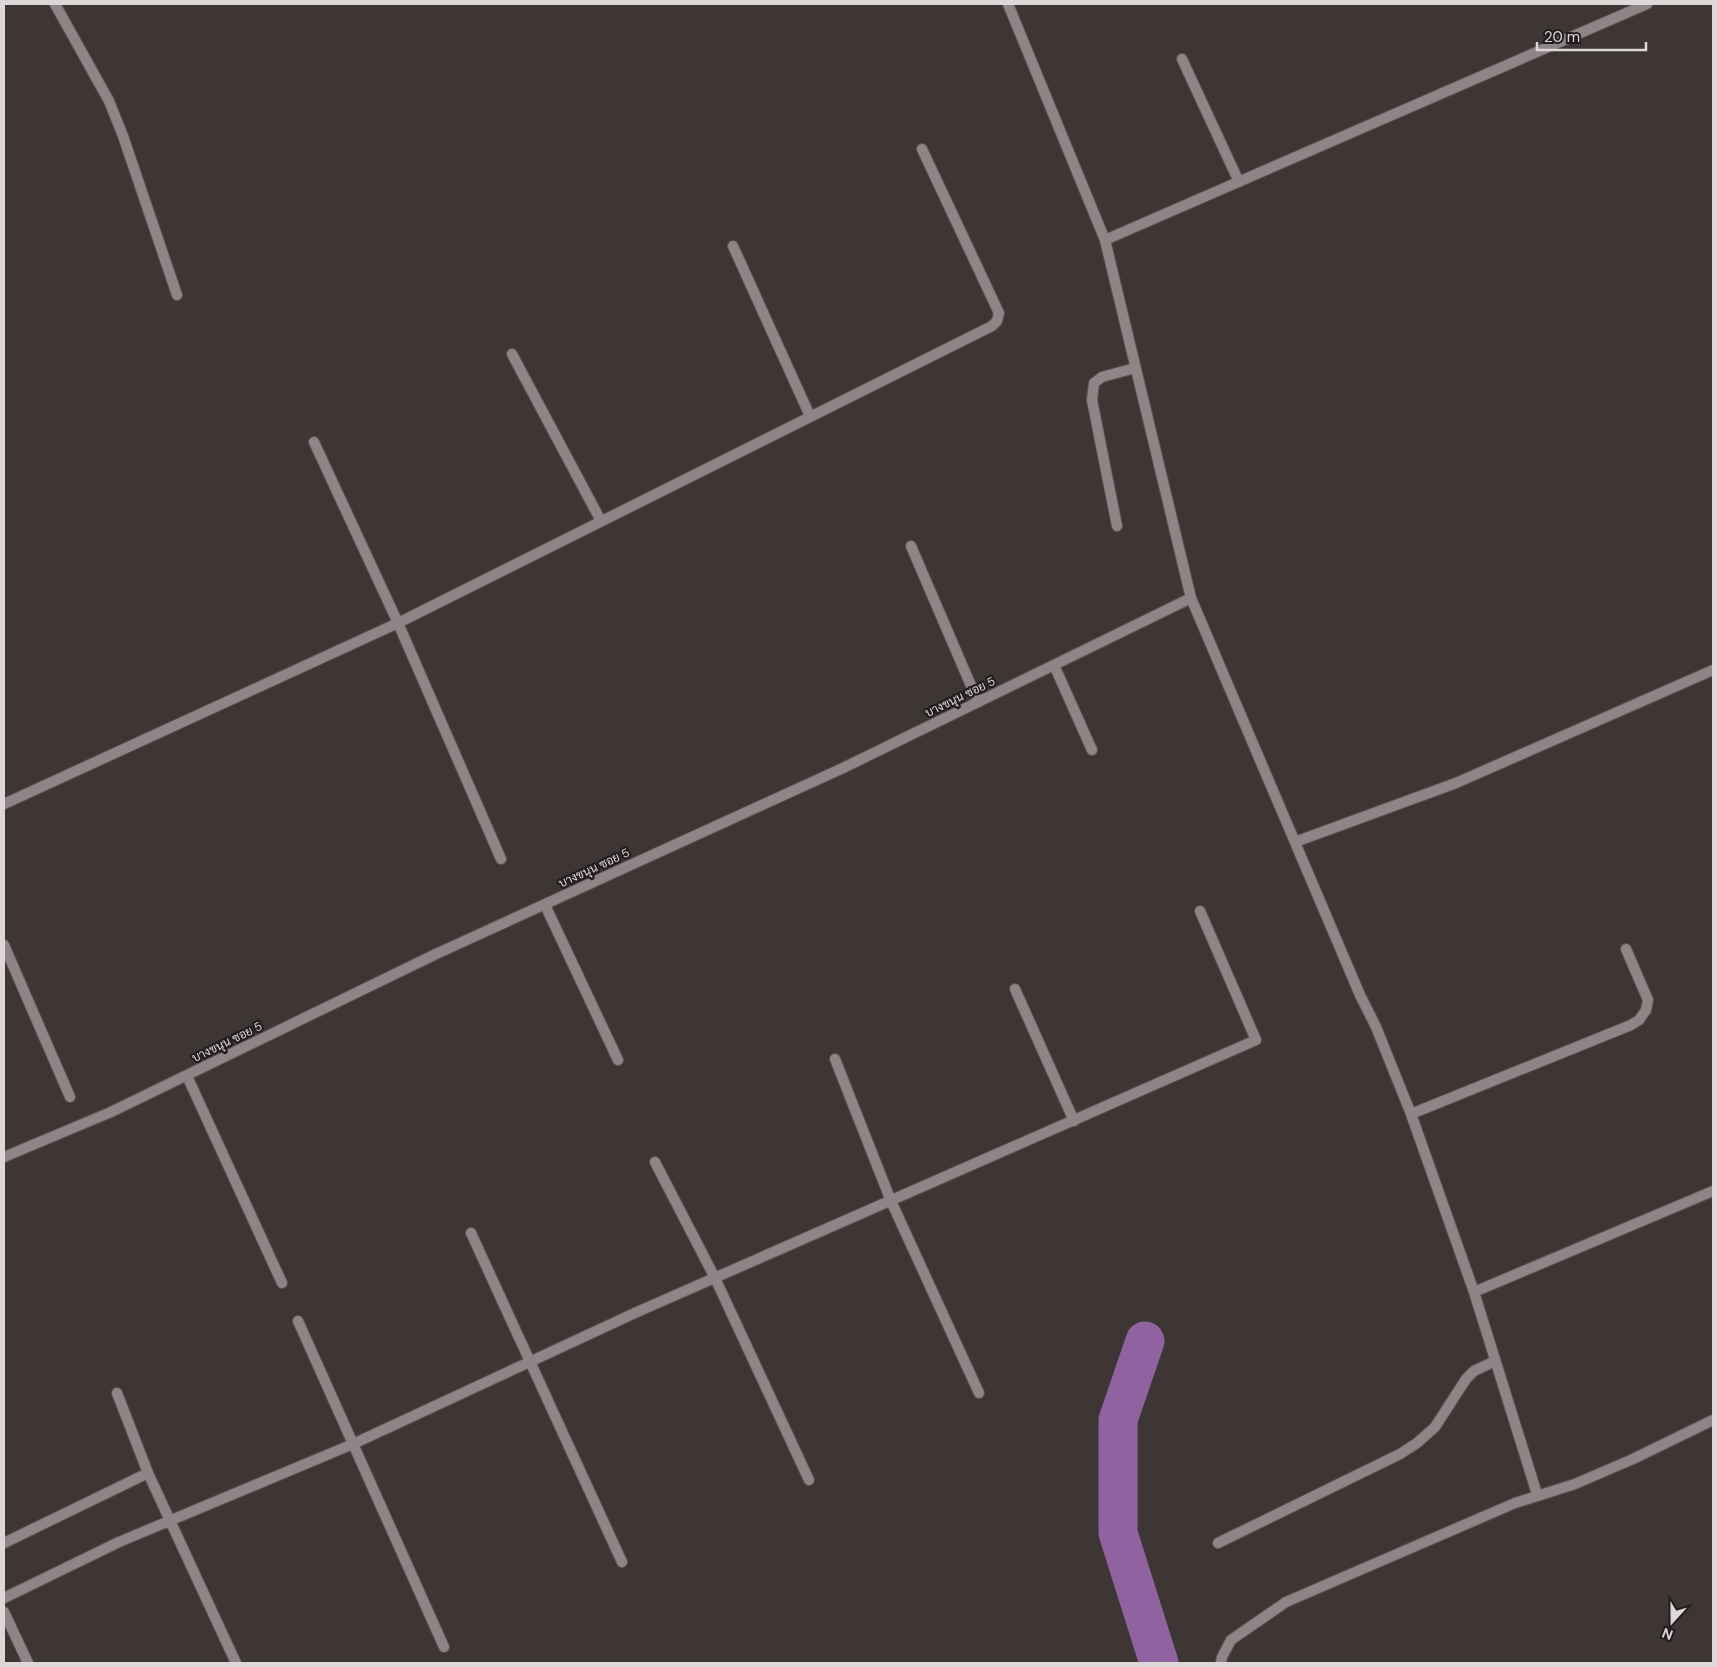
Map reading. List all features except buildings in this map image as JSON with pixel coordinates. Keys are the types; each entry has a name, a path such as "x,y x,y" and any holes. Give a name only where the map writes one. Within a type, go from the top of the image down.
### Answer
{"street":[{"path":"55,4 109,101 177,296"},
{"path":"1008,4 1105,240 1191,598 1360,995 1376,1027 1410,1114 1474,1292 1537,1494"},
{"path":"1105,240 1647,4"},
{"path":"1182,60 1239,182"},
{"path":"4,804 398,623 992,326 997,321 999,313 922,149"},
{"path":"732,246 810,416"},
{"path":"512,354 601,522"},
{"path":"1117,526 1092,400 1092,389 1094,383 1102,377 1135,368"},
{"path":"314,442 398,623 501,859"},
{"path":"911,546 978,702"},
{"name":"บางขนุน ซอย 5","path":"4,1157 111,1112 436,954 844,768 1191,598"},
{"path":"1054,665 1092,750"},
{"path":"1295,842 1456,783 1713,670"},
{"path":"545,905 618,1060"},
{"path":"4,1598 119,1542 353,1444 637,1312 1256,1040 1200,911"},
{"path":"4,945 70,1097"},
{"path":"1410,1114 1631,1026 1639,1020 1646,1010 1648,1000 1626,949"},
{"path":"1015,989 1074,1121"},
{"path":"835,1059 891,1201 979,1393"},
{"path":"187,1076 282,1283"},
{"path":"655,1162 715,1278 809,1480"},
{"path":"1474,1292 1713,1191"},
{"path":"471,1233 622,1562"},
{"path":"298,1321 444,1647"},
{"path":"1218,1543 1400,1454 1417,1443 1435,1427 1466,1379 1474,1371 1494,1361"},
{"path":"117,1393 148,1473 236,1663"},
{"path":"1221,1663 1231,1640 1286,1602 1537,1494 1575,1484 1633,1459 1713,1420"},
{"path":"4,1543 148,1473"},
{"path":"4,1612 28,1663"}],"waterway":[{"path":"1145,1341 1118,1420 1118,1533 1159,1663"}]}
